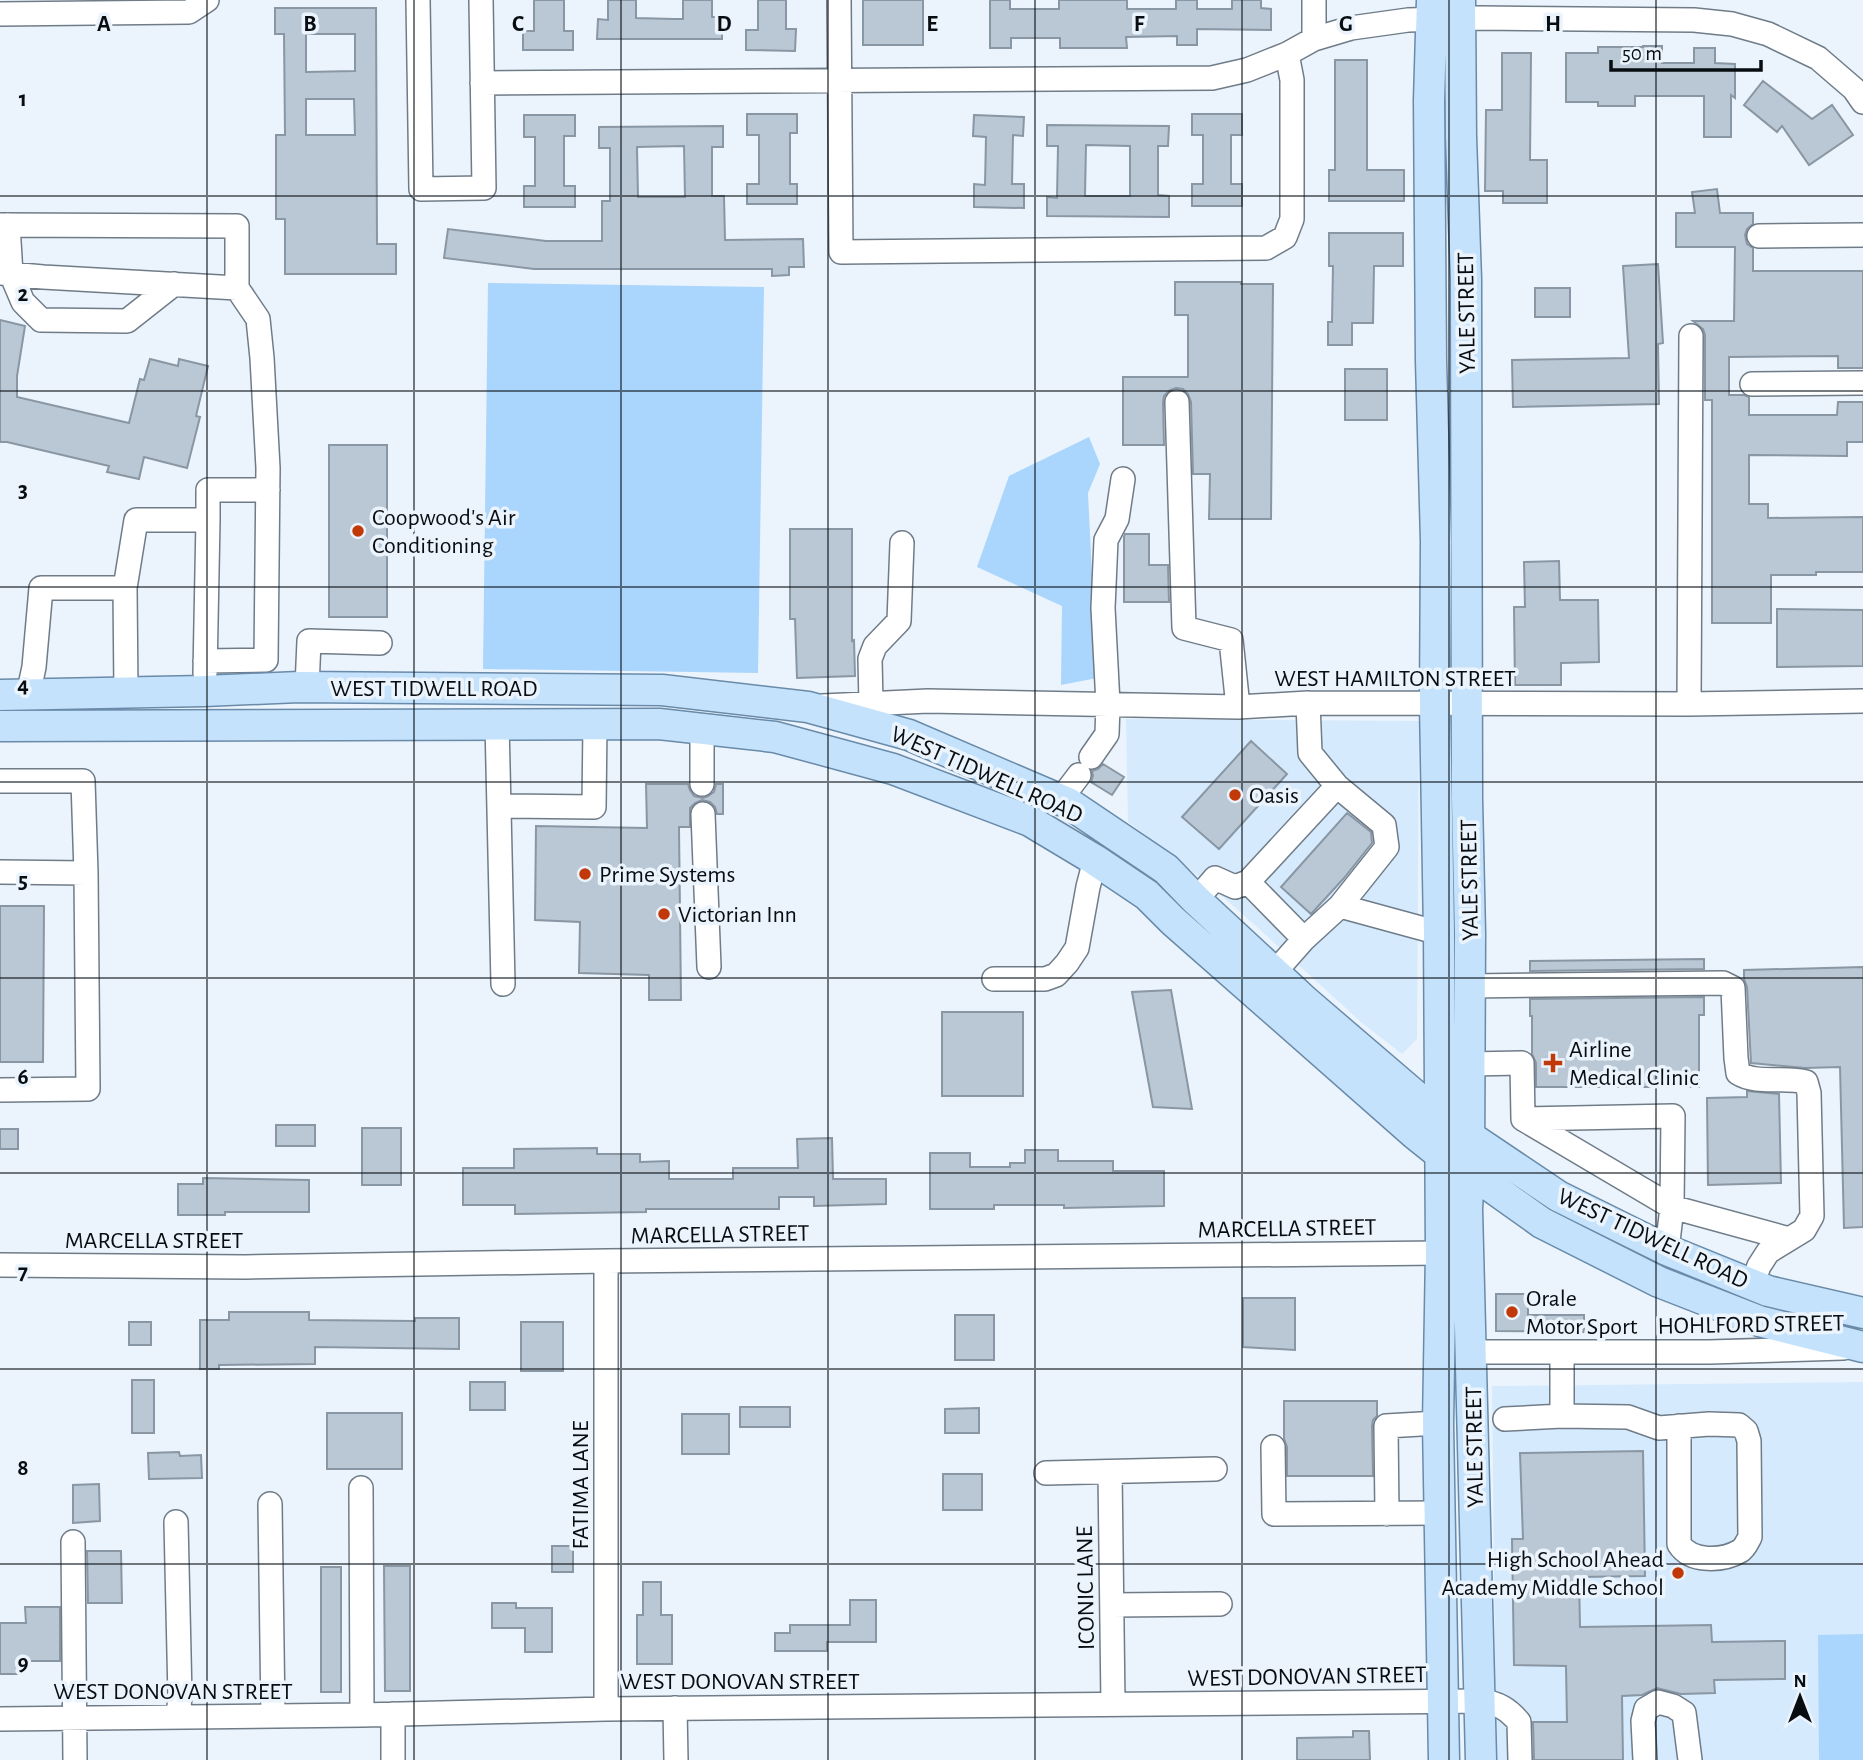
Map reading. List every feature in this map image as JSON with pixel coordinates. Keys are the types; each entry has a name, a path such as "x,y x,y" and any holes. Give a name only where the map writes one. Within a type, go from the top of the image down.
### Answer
{"main road":[{"name":"YALE STREET","path":"1444,1760 1438,1423 1441,1253 1430,101 1446,10"},
{"name":"YALE STREET","path":"1446,10 1461,137 1466,279 1467,799 1470,933 1467,1223 1481,1760"},
{"path":"1431,361 1466,361"},
{"path":"298,724 303,687"},
{"name":"WEST TIDWELL ROAD","path":"14,695 303,687 662,690 808,707 909,735 1068,803 1166,869 1306,1002 1439,1116 1558,1196 1667,1250 1760,1287 1863,1313"},
{"path":"594,688 595,724"},
{"name":"WEST TIDWELL ROAD","path":"0,726 659,724 775,737 893,769 1030,821 1147,895 1338,1067 1440,1154 1469,1171 1542,1223 1659,1282 1759,1321 1863,1347"},
{"path":"893,769 909,735"},
{"path":"1173,920 1196,900"},
{"path":"1439,933 1470,933"},
{"path":"1759,1321 1760,1287"}],"street":[{"path":"418,0 421,189 484,188 481,0"},
{"path":"839,0 841,252 1266,248 1285,237 1292,219 1292,80 1287,54"},
{"path":"1314,0 1314,39"},
{"path":"0,14 55,7 198,6"},
{"path":"482,83 1212,78 1248,70 1314,39 1446,10 1732,23 1768,34 1818,58 1854,89 1863,102"},
{"path":"174,284 127,321 41,320 23,302 5,273 4,225 237,226 237,289 258,319 262,372 268,490 266,660 205,661"},
{"path":"1759,236 1863,235"},
{"path":"5,273 237,289"},
{"path":"1689,704 1691,336"},
{"path":"1752,383 1863,383"},
{"path":"1177,402 1184,628 1231,640 1238,707"},
{"path":"1060,800 1108,734 1103,608 1106,540 1117,519 1123,479"},
{"path":"204,691 208,490 268,490"},
{"path":"126,693 125,588 136,520 208,520"},
{"path":"871,704 870,659 875,646 899,621 902,543"},
{"path":"14,695 34,667 41,588 125,588"},
{"path":"303,687 309,642 380,643"},
{"path":"909,735 928,701"},
{"name":"WEST HAMILTON STREET","path":"808,707 928,701 1238,707 1308,703 1689,704 1863,701"},
{"path":"1274,973 1304,939 1340,906 1387,847 1384,825 1337,786 1310,752 1308,703"},
{"path":"497,723 503,984"},
{"path":"499,806 594,807 595,724"},
{"path":"702,730 702,784"},
{"path":"0,781 83,781 88,1090 0,1090"},
{"path":"1196,900 1215,878 1235,887 1248,882 1337,786"},
{"path":"703,814 709,967"},
{"path":"994,979 1045,979 1056,975 1067,963 1077,948 1095,860"},
{"path":"0,872 86,873"},
{"path":"1248,882 1304,939"},
{"path":"1340,906 1439,933"},
{"path":"1470,986 1723,983 1733,988 1738,1073 1746,1078 1795,1079 1806,1082 1809,1093 1812,1216 1804,1230 1768,1252 1759,1266 1760,1287"},
{"path":"1469,1064 1522,1063 1523,1119"},
{"path":"1523,1119 1673,1116 1672,1207 1667,1250"},
{"path":"1523,1119 1672,1207 1788,1239"},
{"name":"MARCELLA STREET","path":"0,1265 245,1267 1441,1253"},
{"name":"FATIMA LANE","path":"606,1261 606,1709"},
{"name":"HOHLFORD STREET","path":"1472,1352 1766,1352 1863,1347"},
{"path":"1562,1352 1562,1416"},
{"path":"1505,1419 1628,1417 1659,1428 1679,1426 1709,1424 1739,1425 1746,1431 1749,1441 1750,1537 1743,1549 1721,1558 1693,1557 1684,1552 1679,1544 1679,1426"},
{"path":"1388,1514 1386,1426 1438,1423"},
{"path":"1273,1447 1274,1514 1441,1513"},
{"path":"1046,1473 1215,1469"},
{"name":"ICONIC LANE","path":"1110,1472 1113,1704"},
{"path":"360,1488 362,1715"},
{"path":"270,1504 273,1716"},
{"path":"176,1522 180,1697 178,1717"},
{"path":"73,1542 75,1760"},
{"path":"1112,1605 1220,1604"},
{"path":"1480,1701 1497,1703 1519,1722 1520,1760"},
{"name":"WEST DONOVAN STREET","path":"0,1719 675,1708 1480,1701"},
{"path":"1645,1760 1643,1721 1646,1709 1658,1702 1673,1706 1684,1713 1690,1760"},
{"path":"675,1708 676,1760"},
{"path":"393,1714 393,1760"}],"shaded area":[{"path":"488,283 764,287 758,673 483,669"},
{"path":"1089,437 1100,464 1088,493 1097,678 1061,685 1062,606 977,567 1009,476"},
{"path":"1126,719 1419,721 1417,1039 1402,1054 1361,1022 1205,881 1128,822"},
{"name":"High School Ahead Academy Middle School","path":"1863,1382 1863,1760 1496,1760 1492,1386"},
{"path":"1863,1634 1863,1760 1819,1760 1818,1635"}],"building":[{"path":"534,0 564,0 564,31 573,31 573,50 523,50 523,31 534,31"},
{"path":"608,0 636,0 636,18 683,19 683,0 712,0 712,17 722,17 722,39 597,39 598,19 608,20"},
{"path":"758,0 786,0 786,29 796,29 795,51 746,50 746,30 758,30"},
{"path":"863,0 923,0 923,45 863,45"},
{"path":"990,0 1010,0 1010,9 1059,9 1059,0 1127,0 1127,9 1176,9 1176,0 1197,0 1197,9 1232,9 1232,0 1261,0 1261,8 1271,9 1271,30 1197,29 1197,45 1177,45 1177,36 1126,37 1127,48 1060,48 1060,38 1011,38 1011,48 990,48"},
{"path":"275,8 376,8 377,244 396,244 396,274 285,274 285,219 276,219 276,135 285,135 284,34 275,34","holes":["306,34 355,34 355,71 306,72","306,99 354,99 355,135 306,135"]},
{"path":"1662,46 1662,63 1694,63 1694,48 1715,48 1715,63 1735,64 1735,98 1731,95 1731,137 1704,137 1704,96 1635,96 1635,106 1598,106 1598,102 1566,102 1566,53 1598,53 1598,47"},
{"path":"1502,53 1531,53 1530,160 1547,160 1547,203 1503,203 1503,191 1485,191 1486,110 1502,110"},
{"path":"1335,60 1367,60 1367,170 1404,170 1404,201 1329,201 1329,170 1335,170"},
{"path":"1763,81 1812,119 1832,105 1853,135 1809,165 1782,126 1777,132 1744,105"},
{"path":"747,114 797,114 797,133 790,133 790,184 797,184 797,204 747,204 747,184 759,184 759,135 747,135"},
{"path":"1192,114 1242,114 1242,135 1231,135 1231,184 1242,184 1242,206 1192,206 1192,184 1203,184 1203,135 1192,135"},
{"path":"524,115 575,115 575,136 564,136 564,186 575,186 575,207 524,207 524,186 535,186 535,137 524,137"},
{"path":"974,115 1024,117 1023,136 1013,135 1012,184 1024,184 1024,208 974,207 974,184 985,185 986,137 973,136"},
{"path":"1047,125 1169,126 1168,146 1158,146 1158,195 1169,196 1169,217 1047,216 1047,197 1057,198 1058,146 1047,146","holes":["1086,145 1130,146 1130,196 1085,196"]},
{"path":"723,126 723,147 712,147 712,196 724,196 725,240 803,239 804,267 789,267 789,275 772,276 772,269 534,269 444,258 448,229 546,241 602,241 602,201 610,201 610,148 599,148 599,127","holes":["684,146 685,197 638,197 637,147"]},
{"path":"1717,189 1720,213 1753,213 1753,224 1745,235 1747,244 1753,248 1753,271 1863,271 1863,368 1838,368 1838,356 1729,357 1729,395 1749,397 1749,415 1837,415 1838,402 1863,402 1863,442 1847,442 1847,456 1749,455 1749,504 1768,504 1768,518 1863,517 1863,572 1771,575 1771,623 1712,623 1712,400 1705,400 1705,335 1703,329 1693,321 1734,321 1735,247 1676,247 1676,213 1695,213 1692,192"},
{"path":"1329,233 1403,233 1403,266 1374,266 1373,323 1352,323 1352,345 1328,345 1328,322 1332,322 1333,266 1329,266"},
{"path":"1658,264 1663,343 1658,344 1659,404 1513,407 1512,360 1629,358 1623,266"},
{"path":"1175,282 1273,284 1271,519 1209,519 1210,474 1193,474 1191,402 1183,389 1170,390 1164,396 1164,445 1123,445 1123,377 1188,377 1188,315 1175,315"},
{"path":"1535,288 1570,288 1570,317 1535,317"},
{"path":"0,320 25,326 17,376 17,397 129,423 140,379 144,380 150,359 178,366 179,359 208,366 196,416 200,417 187,468 144,457 139,479 107,472 109,466 0,442"},
{"path":"1345,369 1387,369 1387,420 1345,420"},
{"name":"Coopwood's Air Conditioning","path":"329,445 387,445 387,617 329,617"},
{"path":"790,529 852,529 852,641 854,640 855,676 797,678 795,619 790,619"},
{"path":"1125,534 1149,534 1149,565 1168,565 1169,602 1124,602"},
{"path":"1559,561 1560,600 1598,600 1599,662 1561,663 1561,685 1515,685 1514,607 1525,607 1524,562"},
{"path":"1777,609 1863,610 1863,666 1777,667"},
{"name":"Oasis","path":"1251,741 1287,774 1219,849 1182,817"},
{"path":"1103,764 1124,777 1112,795 1091,782 1092,771"},
{"path":"646,784 688,784 694,796 703,798 714,792 716,784 723,784 723,814 717,814 710,802 702,800 690,808 690,827 679,827 681,1000 649,1000 649,975 579,973 580,922 535,920 536,826 647,828"},
{"path":"1347,813 1371,832 1372,843 1311,914 1281,887"},
{"path":"0,906 44,906 43,1062 0,1062"},
{"path":"1704,959 1704,969 1530,971 1530,961"},
{"path":"1863,967 1863,1227 1844,1228 1840,1067 1805,1068 1751,1063 1744,970"},
{"path":"1171,990 1192,1109 1153,1107 1132,992"},
{"path":"1704,997 1704,1015 1699,1015 1699,1087 1536,1087 1530,999"},
{"path":"942,1012 1023,1012 1023,1096 942,1096"},
{"path":"1747,1091 1779,1094 1781,1183 1708,1185 1707,1098 1747,1097"},
{"path":"276,1125 315,1125 315,1146 276,1146"},
{"path":"362,1128 401,1128 401,1185 362,1185"},
{"path":"0,1129 18,1129 18,1149 0,1149"},
{"path":"832,1138 833,1179 886,1179 886,1204 814,1206 814,1197 779,1197 779,1209 646,1209 646,1212 515,1214 515,1205 463,1205 463,1168 514,1168 514,1149 597,1148 597,1154 640,1154 640,1162 669,1161 669,1179 733,1179 733,1168 798,1168 797,1139"},
{"path":"1025,1150 1058,1150 1058,1161 1113,1161 1113,1171 1164,1171 1164,1206 1064,1208 1064,1205 994,1205 994,1209 930,1209 930,1153 970,1153 970,1167 1010,1167 1010,1163 1025,1163"},
{"path":"203,1178 309,1180 309,1212 178,1215 178,1184 203,1184"},
{"path":"1496,1294 1528,1294 1528,1315 1584,1315 1584,1332 1496,1331"},
{"path":"1243,1298 1295,1298 1295,1350 1243,1347"},
{"path":"229,1312 309,1312 309,1320 415,1321 415,1318 459,1318 459,1349 315,1347 315,1364 219,1365 219,1369 200,1369 200,1320 229,1320"},
{"path":"955,1315 994,1315 994,1360 955,1360"},
{"path":"129,1322 151,1322 151,1345 129,1345"},
{"path":"521,1322 563,1322 563,1371 521,1371"},
{"path":"132,1380 154,1380 154,1433 132,1433"},
{"path":"470,1382 505,1382 505,1410 470,1410"},
{"path":"1284,1401 1377,1401 1377,1416 1372,1426 1373,1476 1287,1476"},
{"path":"740,1407 790,1407 790,1427 740,1427"},
{"path":"979,1408 979,1433 945,1433 945,1409"},
{"path":"327,1413 402,1413 402,1469 327,1469"},
{"path":"682,1414 729,1414 729,1454 682,1454"},
{"path":"1643,1451 1645,1576 1579,1577 1580,1627 1711,1625 1712,1642 1785,1641 1785,1679 1714,1680 1715,1693 1681,1694 1657,1688 1642,1695 1622,1696 1623,1760 1534,1760 1533,1722 1567,1722 1566,1666 1514,1665 1512,1539 1523,1539 1520,1453"},
{"path":"179,1452 180,1456 201,1455 202,1478 149,1479 148,1453"},
{"path":"943,1474 982,1474 982,1510 943,1510"},
{"path":"99,1484 100,1521 73,1523 73,1485"},
{"path":"552,1546 573,1546 573,1572 552,1572"},
{"path":"87,1551 121,1551 122,1603 88,1603"},
{"path":"384,1566 410,1566 410,1691 385,1691"},
{"path":"321,1567 341,1567 341,1692 321,1692"},
{"path":"643,1582 661,1582 661,1615 672,1615 672,1664 637,1664 637,1615 643,1615"},
{"path":"850,1600 876,1600 876,1642 827,1642 827,1651 775,1651 775,1633 790,1633 790,1625 850,1625"},
{"path":"492,1603 516,1603 516,1608 552,1608 552,1652 525,1652 525,1628 492,1628"},
{"path":"25,1607 60,1607 60,1661 18,1661 18,1674 0,1674 0,1623 26,1623"},
{"path":"1353,1731 1369,1731 1370,1760 1297,1760 1297,1738 1353,1737"}],"place":[{"name":"Coopwood's Air Conditioning","path":"358,531"},
{"name":"Oasis","path":"1235,795"},
{"name":"Prime Systems","path":"585,874"},
{"name":"Victorian Inn","path":"664,914"},
{"name":"Airline Medical Clinic","path":"1553,1063"},
{"name":"Orale Motor Sport","path":"1512,1312"},
{"name":"High School Ahead Academy Middle School","path":"1678,1573"}]}
